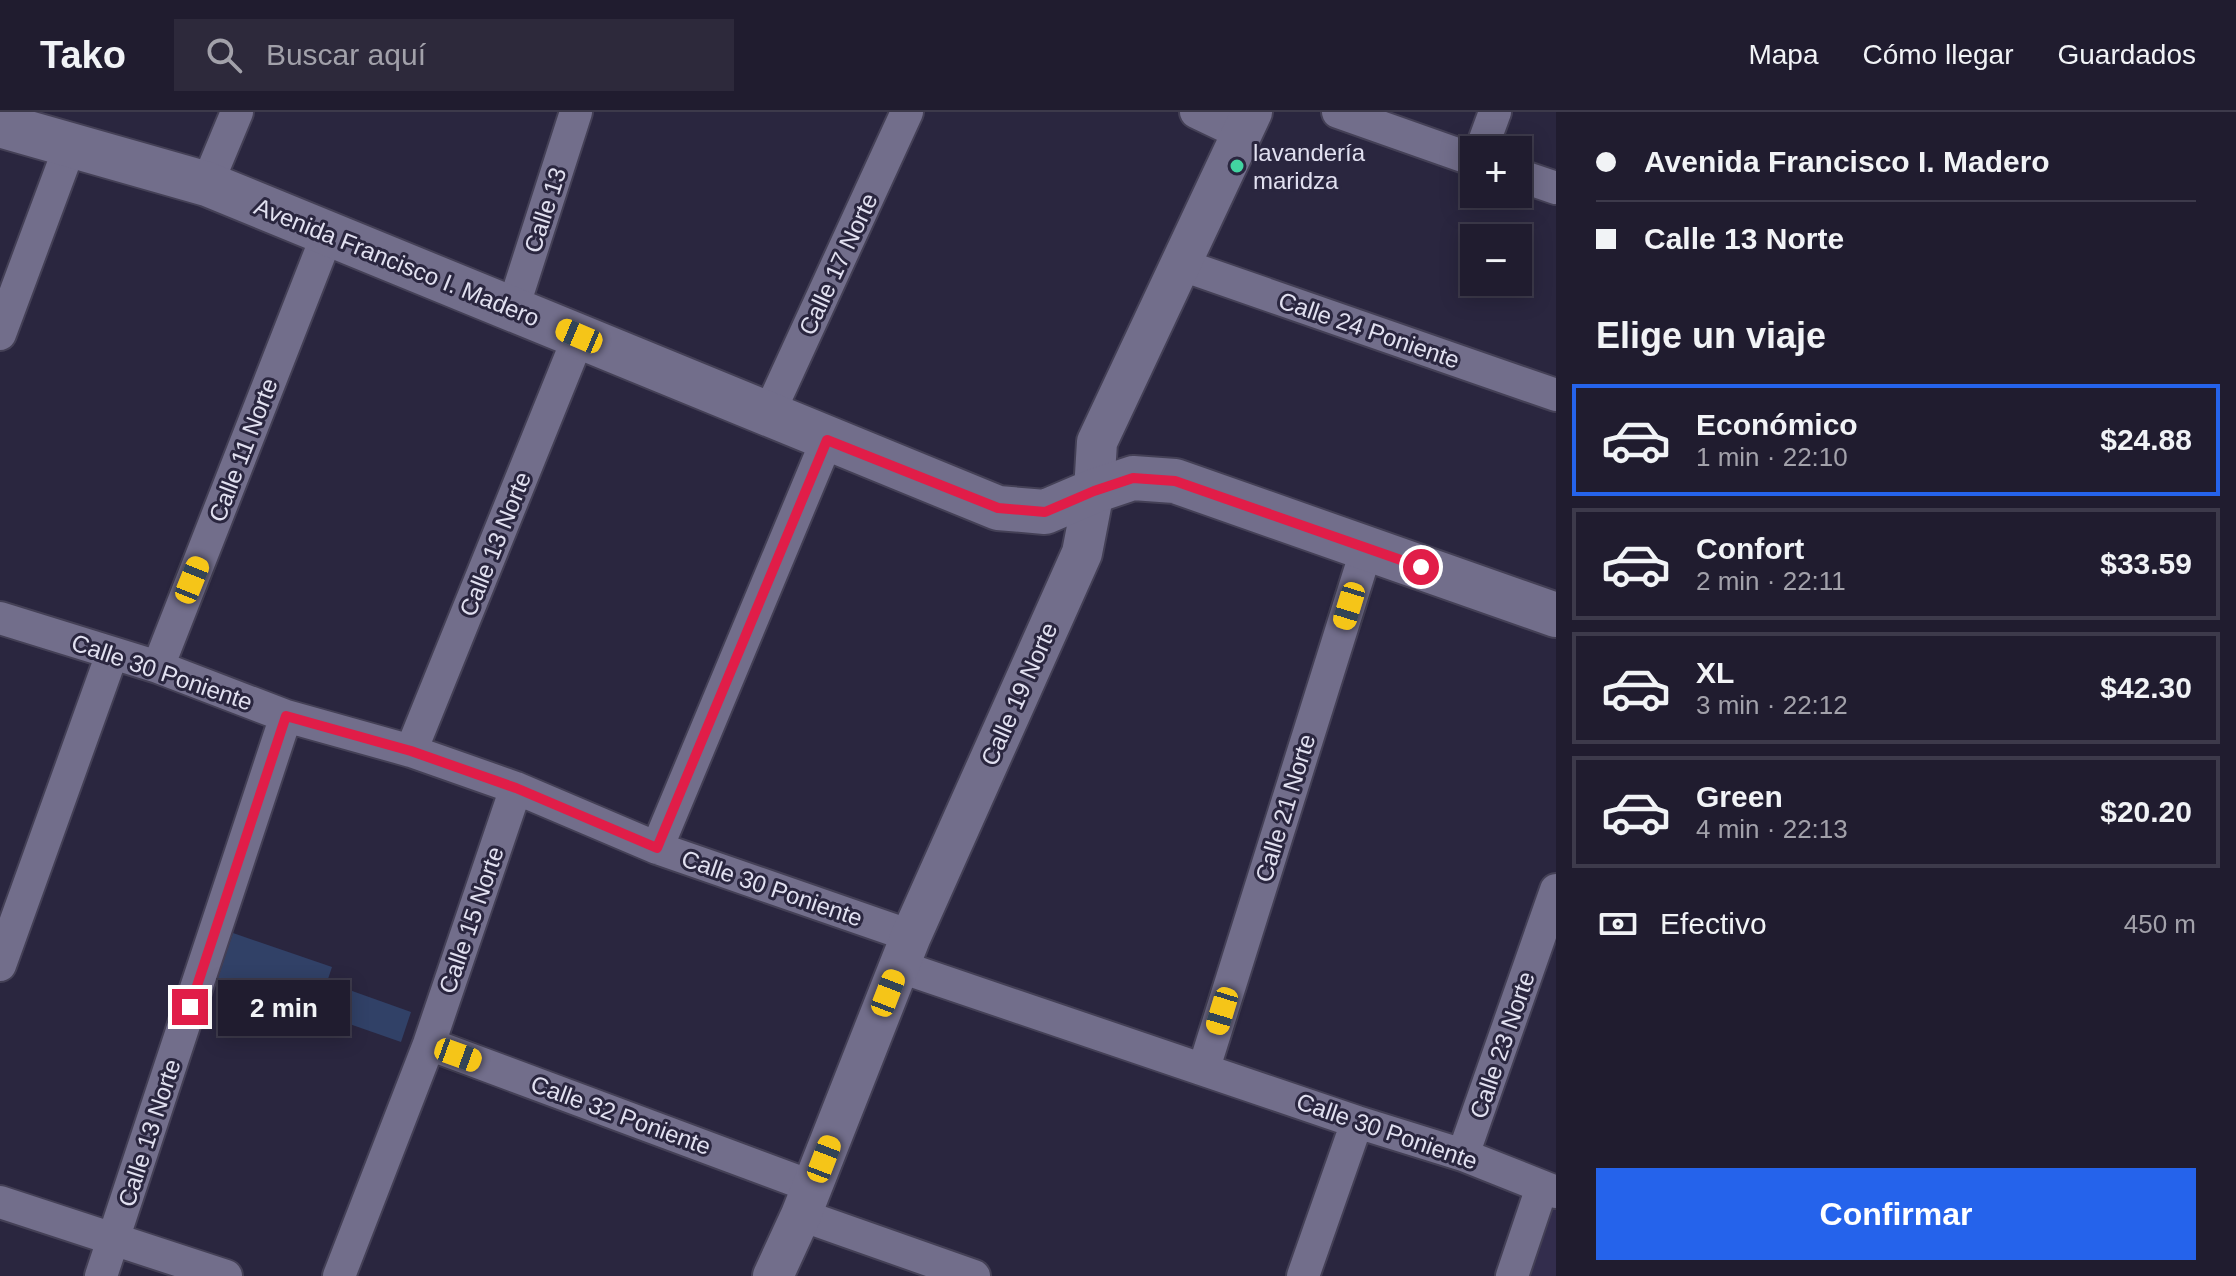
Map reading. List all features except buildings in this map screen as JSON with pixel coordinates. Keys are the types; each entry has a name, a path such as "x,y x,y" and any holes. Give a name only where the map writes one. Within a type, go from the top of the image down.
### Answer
{"main road":[{"name":"Avenida Francisco I. Madero","path":"0,125 207,184 998,508 1045,512 1133,478 1175,481 1556,615"}],"street":[{"path":"207,184 237,112"},
{"name":"Calle 13","path":"513,308 576,112"},
{"name":"Calle 17 Norte","path":"768,415 907,112"},
{"path":"1196,112 1247,123"},
{"path":"1338,112 1460,155"},
{"path":"1486,136 1495,112"},
{"name":"Calle 19 Norte","path":"773,1276 807,1201 904,951 1082,553 1094,491 1097,442 1247,123"},
{"path":"0,334 70,146"},
{"path":"1532,180 1556,188"},
{"name":"Calle 11 Norte","path":"158,667 328,233"},
{"name":"Calle 24 Poniente","path":"1182,265 1556,395"},
{"name":"Calle 13 Norte","path":"411,751 579,336"},
{"path":"657,848 827,440"},
{"name":"Calle 21 Norte","path":"1204,1068 1367,548"},
{"name":"Calle 30 Poniente","path":"0,618 158,667 286,716 411,751 516,788 904,951 1204,1068 1357,1122 1463,1155 1549,1189"},
{"path":"0,965 112,654"},
{"name":"Calle 13 Norte","path":"101,1276 286,716"},
{"name":"Calle 15 Norte","path":"339,1276 429,1044 516,788"},
{"name":"Calle 23 Norte","path":"1463,1155 1556,890"},
{"name":"Calle 32 Poniente","path":"429,1044 807,1201 974,1276"},
{"path":"1303,1276 1357,1122"},
{"path":"1512,1276 1549,1189"},
{"path":"0,1202 226,1276"}],"shaded area":[{"path":"1549,1202 1556,1205 1556,1276 1524,1276"}],"place":[{"name":"lavandería maridza","path":"1237,166"}],"route":[{"path":"190,1007 286,716 411,751 516,788 657,848 827,440 998,508 1045,512 1133,478 1175,481 1421,567"}]}
